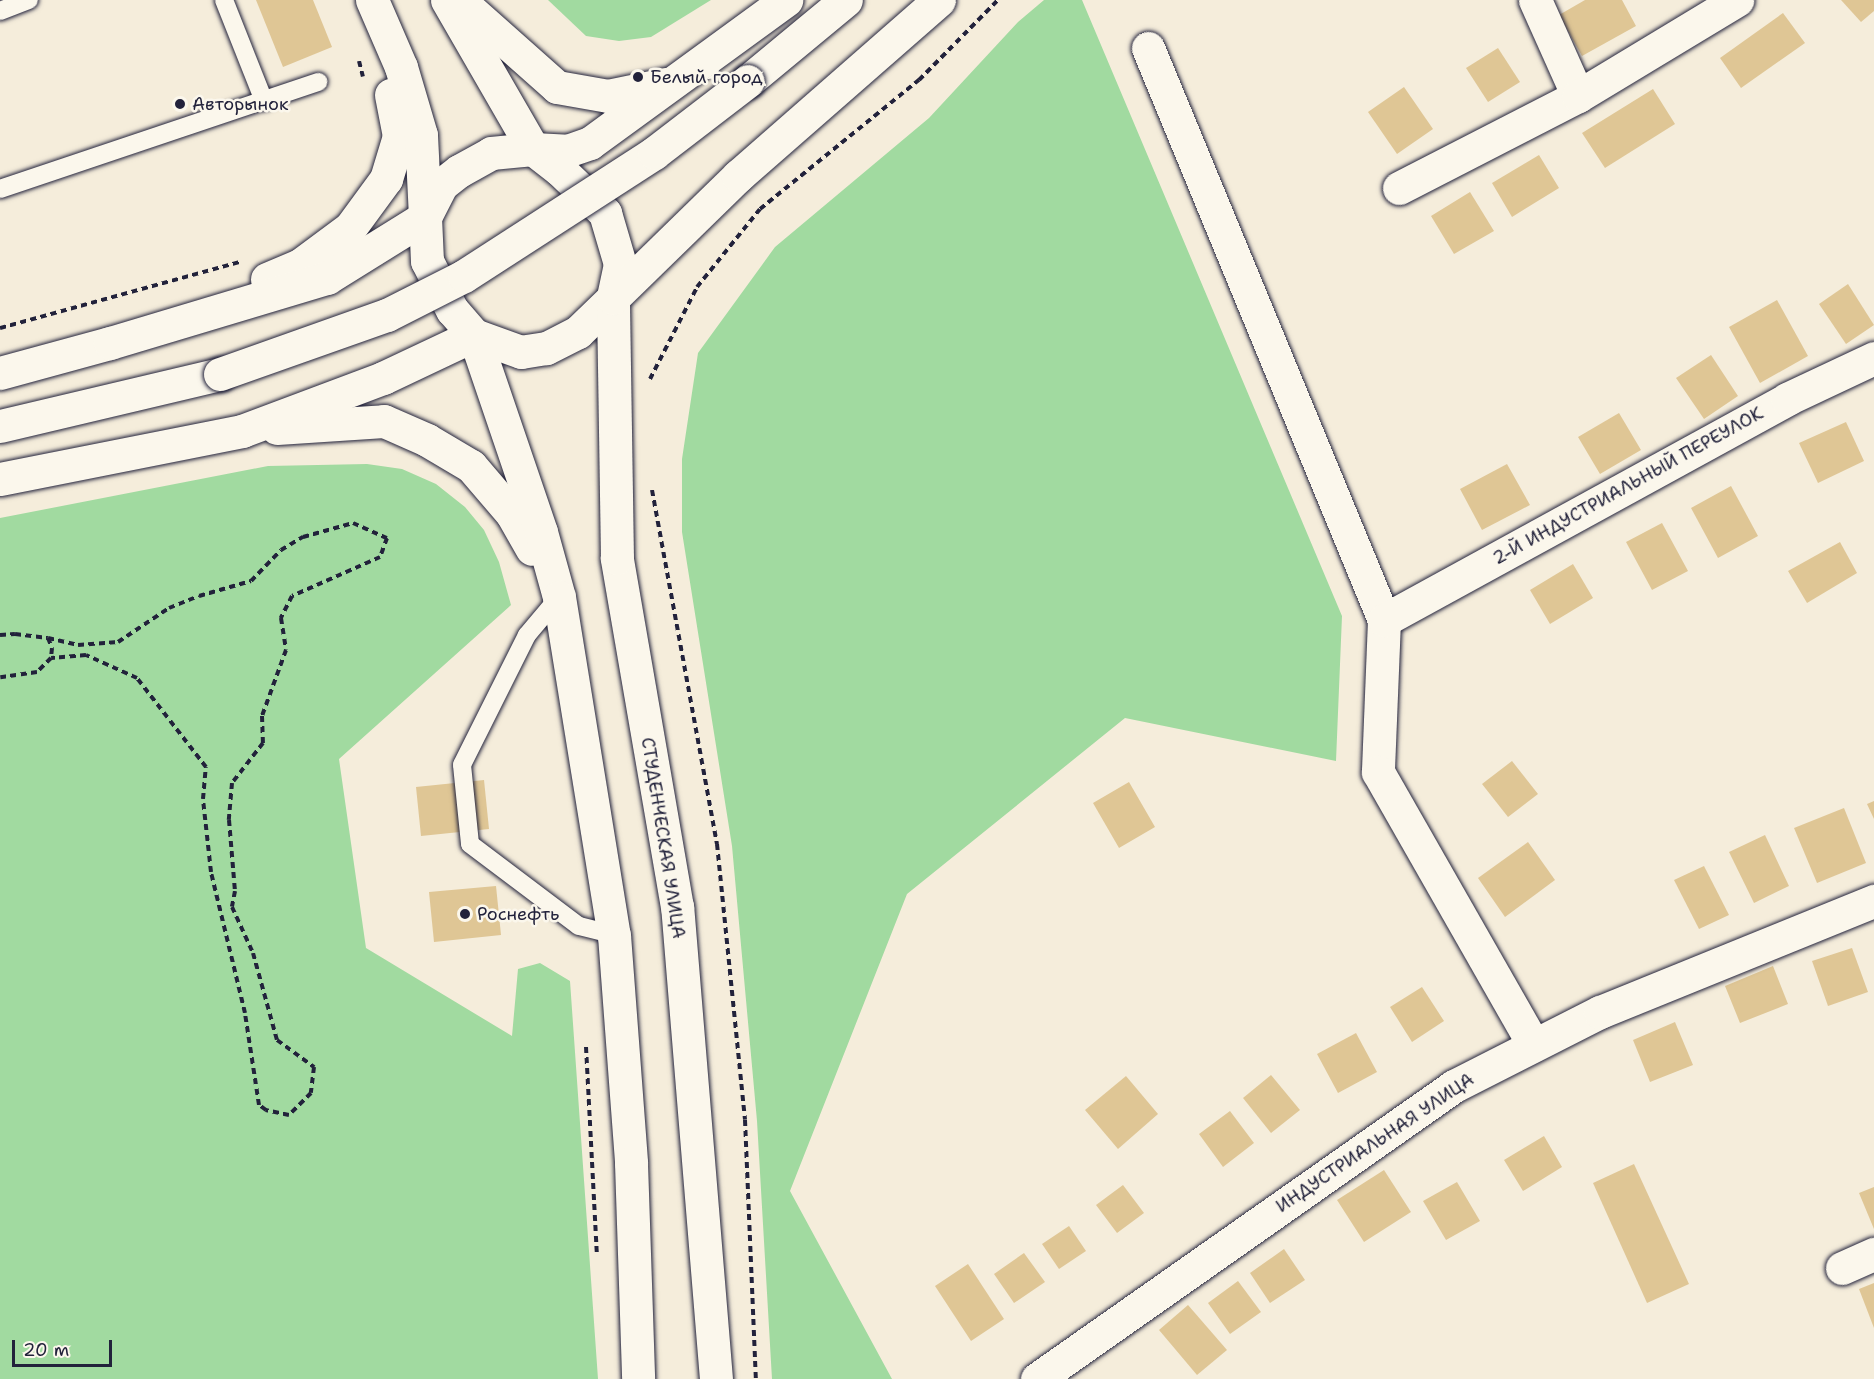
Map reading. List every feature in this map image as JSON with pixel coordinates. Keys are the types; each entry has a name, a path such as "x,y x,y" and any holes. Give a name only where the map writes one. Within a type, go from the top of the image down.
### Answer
{"main road":[{"path":"447,0 533,149 559,169 605,213 620,264 613,298"},
{"path":"459,0 557,87 608,96 679,81"},
{"path":"0,373 110,343 327,278 425,217 441,185 459,171 491,153 533,149 567,151 590,143 679,81 786,0"},
{"path":"0,426 220,374 387,315 464,276 654,153 748,81 846,0"},
{"path":"242,431 383,378 474,335 520,352 546,348 578,332 738,176 939,0"},
{"path":"1535,0 1578,96"},
{"path":"1399,188 1578,96 1737,0"},
{"path":"372,1 401,68 422,135 427,261 452,310 474,335 541,532 559,597 614,934 631,1163 638,1379"},
{"path":"110,343 300,265 350,228 386,179 399,136 372,1"},
{"path":"1148,48 1384,620 1377,772 1534,1045"},
{"name":"СТУДЕНЧЕСКАЯ УЛИЦА","path":"613,298 617,558 677,907 716,1379"},
{"name":"2-Й ИНДУСТРИАЛЬНЫЙ ПЕРЕУЛОК","path":"1384,620 1787,399 1874,358"},
{"path":"0,479 242,431 384,421 427,440 471,466 512,513 559,597"},
{"name":"ИНДУСТРИАЛЬНАЯ УЛИЦА","path":"1037,1379 1454,1086 1600,1012 1874,901"},
{"path":"1842,1268 1874,1254"}],"lane":[{"path":"0,10 29,0"},
{"path":"224,0 264,101"},
{"path":"0,189 318,82"},
{"path":"559,597 527,635 462,765 471,844 579,926 614,934"}],"path":[{"path":"647,384 697,287 760,208 919,80 998,0"},
{"path":"358,56 365,88"},
{"path":"0,328 247,260"},
{"path":"651,481 717,844 745,1120 756,1379"},
{"path":"0,635 15,634 48,638 78,645 117,642 169,608 199,596 251,581 281,550 303,537 353,523 387,537 380,557 292,596 281,618 286,650 262,716 263,743 232,783 229,820 234,891 232,907 253,953 277,1040 314,1067 312,1093 289,1114 266,1110 259,1105 245,1013 211,872 203,799 206,767 137,678 86,656 51,658"},
{"path":"0,677 37,672 51,658 52,648 48,638"}],"green space":[{"path":"548,0 711,0 651,37 619,41 586,36"},
{"path":"1044,0 1082,0 1342,616 1336,761 1125,718 907,894 790,1191 892,1379 772,1379 757,1121 732,846 682,532 682,459 698,353 775,247 929,118 1018,22"},
{"path":"367,464 402,469 436,484 465,507 484,530 499,562 511,605 339,759 366,948 512,1036 518,969 540,963 570,981 598,1379 0,1379 0,518 268,466"}],"building":[{"path":"256,0 313,0 332,47 283,67"},
{"path":"1585,0 1622,0 1636,26 1582,56 1559,15"},
{"path":"1841,0 1874,0 1874,11 1861,22"},
{"path":"1783,13 1805,43 1741,88 1720,58"},
{"path":"1498,48 1520,82 1488,102 1466,68"},
{"path":"1404,87 1433,129 1397,154 1368,112"},
{"path":"1653,89 1675,124 1605,168 1582,133"},
{"path":"1539,155 1559,188 1512,217 1492,183"},
{"path":"1470,192 1494,231 1454,254 1431,216"},
{"path":"1848,284 1874,325 1846,344 1819,304"},
{"path":"1777,300 1808,356 1760,383 1729,327"},
{"path":"1711,355 1738,396 1704,419 1676,378"},
{"path":"1619,413 1641,450 1600,474 1578,437"},
{"path":"1846,422 1864,461 1818,483 1799,443"},
{"path":"1507,464 1530,505 1482,530 1460,489"},
{"path":"1731,486 1758,536 1718,558 1691,508"},
{"path":"1662,523 1688,571 1652,590 1626,542"},
{"path":"1840,542 1857,573 1807,603 1788,571"},
{"path":"1573,564 1593,598 1550,624 1530,590"},
{"path":"1512,761 1538,794 1508,817 1482,784"},
{"path":"484,780 489,829 421,836 416,787"},
{"path":"1129,782 1155,827 1119,848 1093,803"},
{"path":"1874,801 1874,819 1867,804"},
{"path":"1844,808 1866,863 1817,883 1794,828"},
{"path":"1765,835 1789,886 1754,903 1729,852"},
{"path":"1528,842 1555,880 1505,917 1478,878"},
{"path":"1704,866 1729,915 1699,929 1674,880"},
{"name":"Роснефть","path":"496,886 501,935 434,942 429,892"},
{"path":"1852,948 1868,992 1828,1006 1812,961"},
{"path":"1773,966 1788,1004 1740,1023 1725,986"},
{"path":"1422,987 1444,1021 1412,1042 1390,1007"},
{"path":"1675,1022 1693,1065 1650,1082 1633,1040"},
{"path":"1356,1033 1377,1072 1338,1093 1317,1054"},
{"path":"1271,1075 1300,1110 1271,1133 1243,1098"},
{"path":"1126,1076 1158,1114 1118,1149 1085,1110"},
{"path":"1230,1111 1254,1143 1223,1167 1199,1134"},
{"path":"1544,1136 1562,1167 1523,1191 1504,1160"},
{"path":"1634,1164 1689,1284 1647,1303 1593,1183"},
{"path":"1384,1170 1411,1212 1364,1242 1337,1200"},
{"path":"1457,1182 1480,1221 1446,1240 1423,1201"},
{"path":"1123,1185 1144,1213 1117,1233 1096,1205"},
{"path":"1874,1187 1874,1229 1859,1193"},
{"path":"1069,1226 1086,1251 1059,1269 1042,1244"},
{"path":"1284,1249 1305,1280 1270,1303 1250,1273"},
{"path":"1024,1253 1045,1282 1014,1303 994,1274"},
{"path":"968,1264 1004,1319 971,1341 935,1286"},
{"path":"1238,1281 1261,1312 1230,1334 1208,1303"},
{"path":"1874,1283 1874,1328 1859,1289"},
{"path":"1188,1305 1227,1350 1197,1375 1159,1330"}],"place":[{"name":"Белый город","path":"638,77"},
{"name":"Авторынок","path":"180,104"},
{"name":"Роснефть","path":"465,914"}]}
